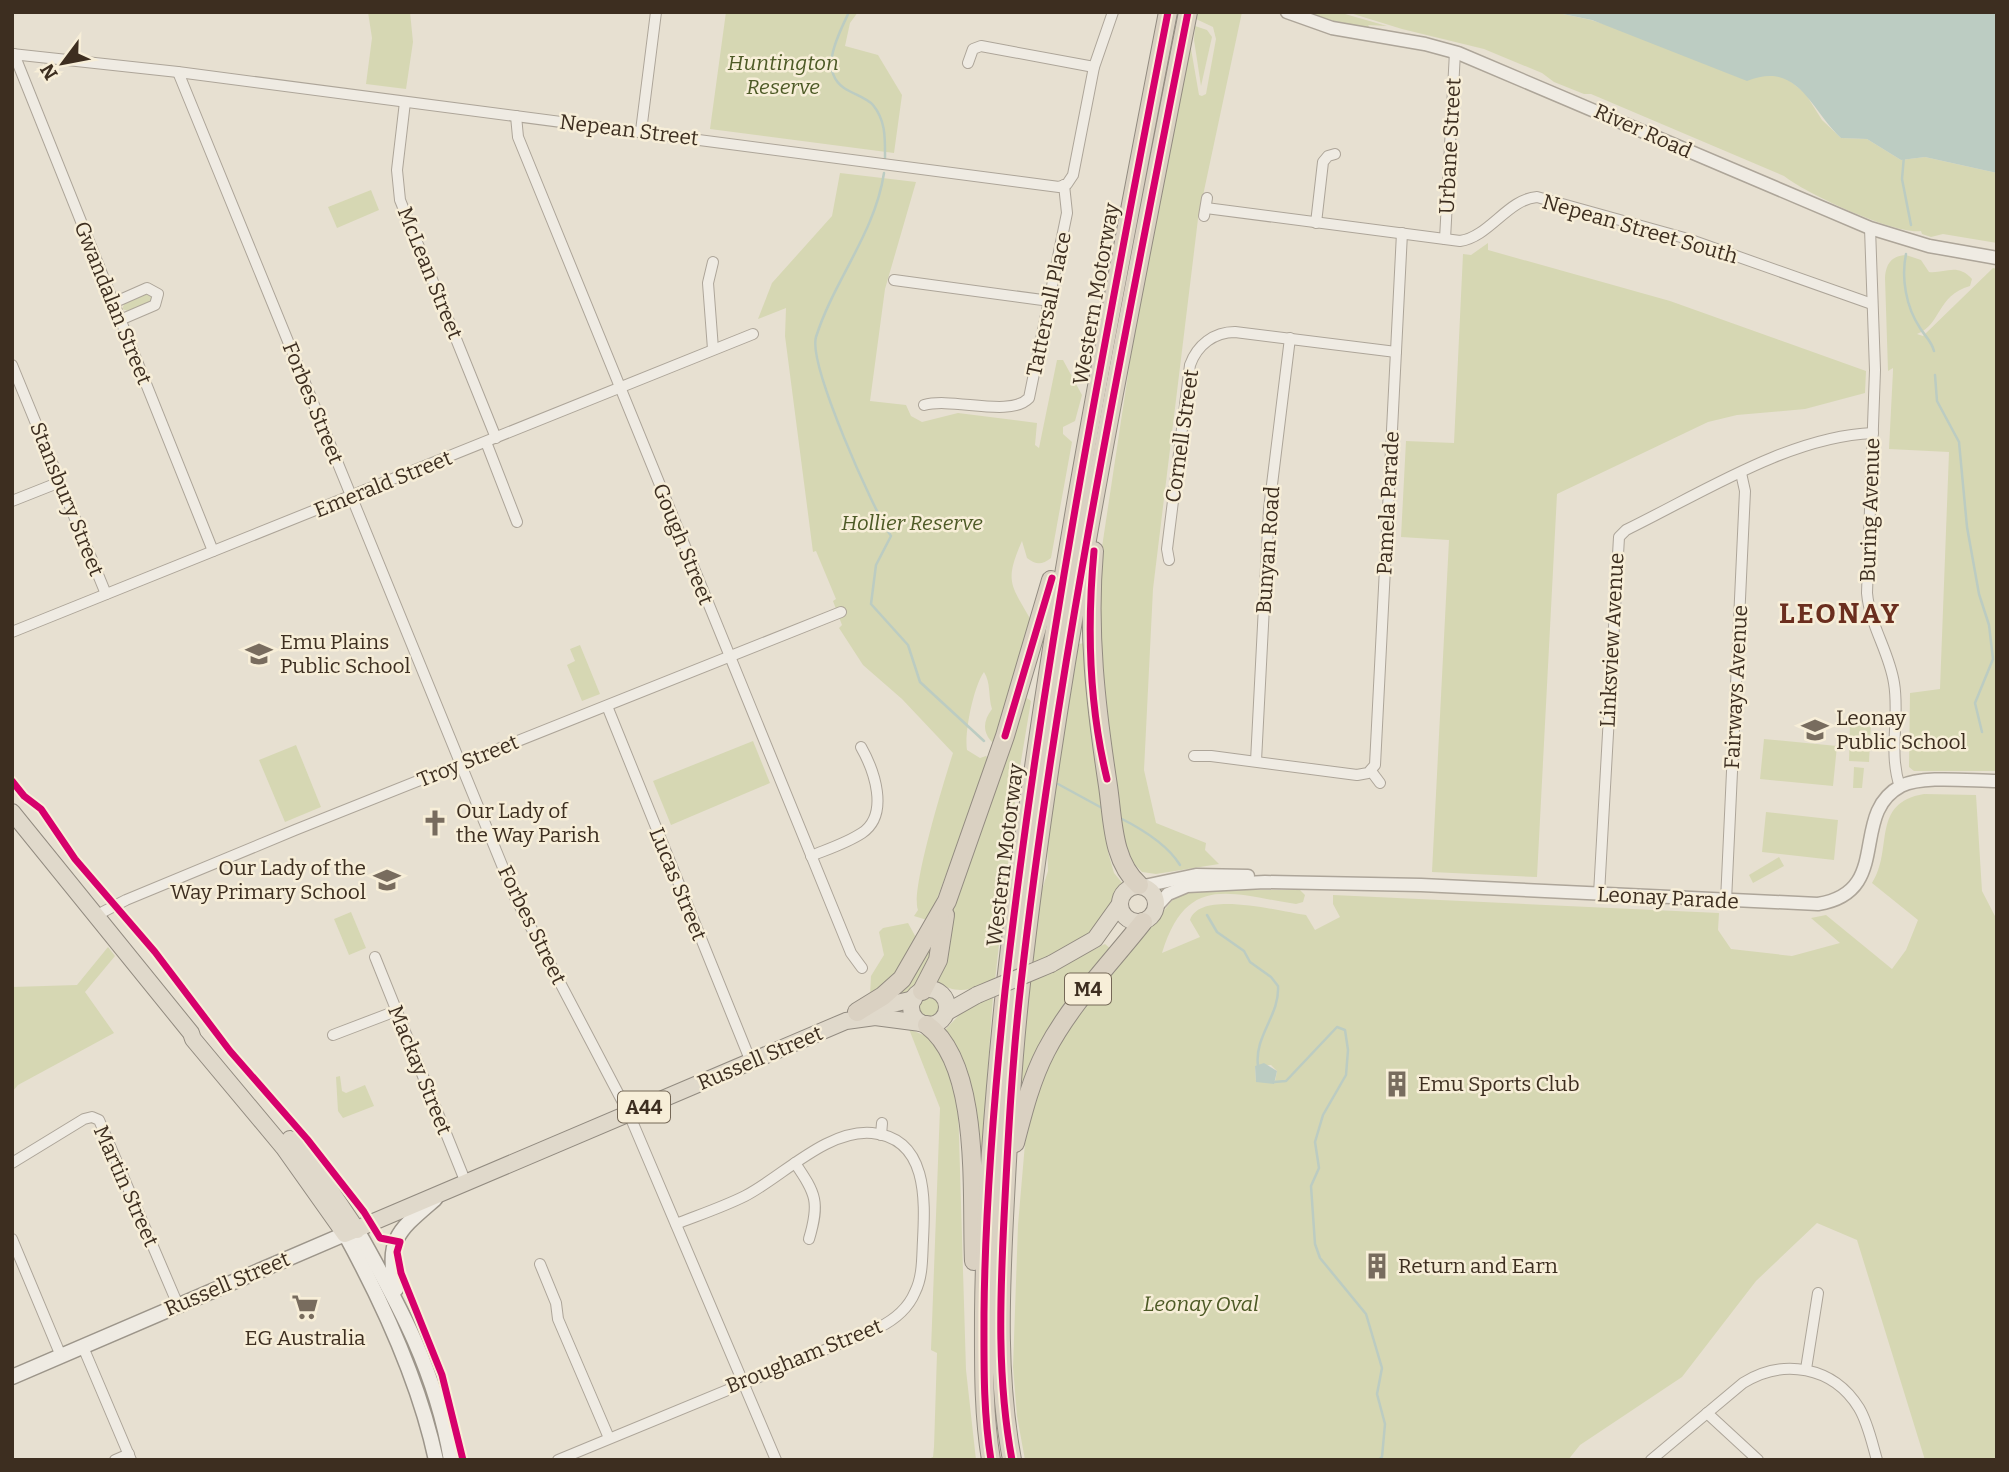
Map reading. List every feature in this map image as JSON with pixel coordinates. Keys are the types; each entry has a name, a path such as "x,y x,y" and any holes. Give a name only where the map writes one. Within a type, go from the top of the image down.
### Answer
{"highway":[{"name":"Western Motorway","path":"1012,1460 1000,1364 1005,1204 1014,1044 1037,800 1041,764 1077,587 1167,16"},
{"name":"Western Motorway","path":"1110,365 1186,18"},
{"name":"M4","path":"851,1017 883,996 902,979 947,901 1005,736 1049,590 1086,409 1110,365"},
{"path":"1110,365 1119,402 1098,518 1091,588 1093,686 1124,870 1153,892 1157,907"},
{"name":"Western Motorway","path":"991,1460 983,1375 986,1208 1000,1043 1037,800"},
{"path":"12,812 191,1033 286,1134 322,1178 351,1232"},
{"name":"A44","path":"1095,939 1128,888 1142,886"},
{"name":"M4","path":"918,995 938,960 947,901"},
{"path":"1120,904 1123,914 1140,922"},
{"name":"A44","path":"946,1005 1051,964 1095,939 1152,916 1157,907"},
{"name":"M4","path":"1005,1204 1020,1123 1047,1049 1078,1002 1140,922"},
{"name":"A44","path":"918,995 934,990 946,1005"},
{"path":"918,995 912,1013 947,1045 965,1092 977,1392 985,1460"},
{"name":"Russell Street","path":"351,1232 851,1017 918,995"},
{"name":"A44","path":"924,1024 940,1022 946,1005"},
{"name":"Russell Street","path":"851,1017 875,1017 924,1024"}],"main road":[{"name":"Russell Street","path":"399,1303 391,1261 394,1240 404,1226 442,1193"},
{"path":"351,1232 399,1303 430,1376 451,1460"},
{"path":"351,1232 402,1351 425,1416 436,1460"},
{"name":"Russell Street","path":"12,1377 351,1232"}],"street":[{"path":"641,131 656,12"},
{"path":"1065,185 1073,175 1094,67 1113,12"},
{"name":"River Road","path":"1287,12 1332,28 1455,52 1870,228 1929,246 1997,258"},
{"path":"968,63 973,49 981,46 1094,67"},
{"name":"Urbane Street","path":"1446,239 1455,52"},
{"name":"Nepean Street","path":"13,54 178,72 641,131 1056,187 1065,185"},
{"name":"Gwandalan Street","path":"13,54 214,551"},
{"name":"Forbes Street","path":"178,72 518,903 629,1114 775,1460"},
{"name":"McLean Street","path":"405,102 397,170 400,200 491,440 517,522"},
{"name":"Gough Street","path":"516,116 518,137 619,387 850,953 862,968"},
{"path":"1316,222 1323,162 1328,156 1335,154"},
{"name":"Tattersall Place","path":"924,405 947,401 1010,408 1022,405 1030,395 1067,213 1065,185"},
{"name":"Nepean Street South","path":"1206,207 1446,239 1470,238 1524,201 1537,197 1688,239 1872,304"},
{"name":"Buring Avenue","path":"1870,228 1873,433 1867,593 1872,622 1889,662 1895,687 1893,758 1900,787"},
{"name":"Pamela Parade","path":"1371,771 1376,761 1402,233"},
{"path":"713,262 708,283 713,349"},
{"path":"894,280 1050,301"},
{"path":"113,303 147,288 158,294 155,304 120,320"},
{"name":"Cornell Street","path":"1169,560 1167,549 1192,359 1203,344 1226,332 1396,352"},
{"name":"Emerald Street","path":"12,632 753,334"},
{"name":"Bunyan Road","path":"1256,761 1269,509 1290,338"},
{"name":"Stansbury Street","path":"12,365 106,594"},
{"name":"Linksview Avenue","path":"1599,894 1618,541 1626,530 1789,452 1852,435 1873,433"},
{"name":"Fairways Avenue","path":"1726,901 1745,491 1741,474"},
{"path":"12,501 60,482"},
{"name":"Troy Street","path":"97,915 126,900 841,611"},
{"name":"Lucas Street","path":"607,706 751,1062"},
{"path":"811,856 861,834 873,820 877,803 876,783 860,747"},
{"path":"1194,757 1256,761 1357,775 1371,771 1380,783"},
{"path":"1900,787 1929,781 1997,781"},
{"name":"Leonay Parade","path":"1157,907 1168,894 1187,886 1265,882 1421,885 1812,905 1842,896 1864,873 1875,818 1883,803 1900,787"},
{"name":"Leonay Parade","path":"1142,886 1196,875 1226,873 1265,882"},
{"name":"Mackay Street","path":"375,957 466,1183"},
{"path":"333,1035 396,1010"},
{"name":"Martin Street","path":"12,1163 88,1117 99,1121 178,1305"},
{"path":"676,1224 742,1198 795,1163 842,1139 866,1133 881,1135 882,1122"},
{"name":"Brougham Street","path":"558,1460 878,1328 898,1315 912,1300 920,1275 924,1185 910,1155 881,1135"},
{"path":"795,1163 812,1189 816,1202 809,1239"},
{"path":"12,1239 15,1253 61,1356"},
{"path":"540,1264 556,1303 558,1319 609,1438"},
{"path":"1806,1369 1818,1293"},
{"path":"83,1347 130,1457 115,1460"},
{"path":"1651,1460 1707,1413 1760,1374 1781,1368 1806,1369 1831,1379 1850,1396 1862,1413 1877,1460"},
{"path":"1707,1413 1758,1460"}],"green space":[{"path":"368,12 410,12 413,42 406,89 366,84 372,38"},
{"name":"Huntington Reserve","path":"726,12 858,12 850,23 845,46 878,55 902,95 894,153 710,129"},
{"path":"1198,12 1242,12 1198,219 1153,589 1144,770 1156,823 1206,843 1205,850 1219,864 1156,874 1142,872 1126,855 1098,675 1099,567 1132,348 1190,43 1199,95 1202,96 1206,94 1216,39 1213,27 1196,19"},
{"path":"1300,12 1345,14 1387,26 1368,25 1371,29 1332,22"},
{"path":"1347,12 1553,12 1591,20 1763,74 1785,77 1805,93 1822,120 1841,138 1867,139 1901,160 1925,157 1997,173 1997,243 1943,234 1931,237 1921,231 1872,220 1830,202 1784,176 1591,94 1584,94 1554,82 1542,73 1484,49"},
{"path":"1195,26 1207,30 1212,37 1201,86 1194,40"},
{"name":"Hollier Reserve","path":"840,173 916,182 885,289 870,401 906,405 911,416 922,422 958,413 1037,423 1035,445 1039,448 1057,360 1063,360 1082,395 1075,421 1063,427 1063,434 1072,442 1051,558 1039,563 1030,560 1022,541 1016,555 1013,584 1033,624 993,743 985,731 985,722 992,709 984,672 973,698 968,721 967,750 980,758 986,756 989,759 927,920 914,916 918,910 919,881 953,753 902,699 863,665 839,628 842,625 833,601 836,599 816,551 813,552 785,336 786,308 758,319 772,283 832,216"},
{"path":"371,190 379,210 337,228 328,207"},
{"path":"1488,243 1488,250 1670,301 1866,371 1865,393 1805,409 1737,415 1708,422 1557,494 1537,877 1432,872 1449,540 1401,537 1406,441 1454,443 1463,254 1471,255"},
{"path":"1906,255 1921,260 1929,272 1956,270 1972,279 1970,286 1951,296 1931,324 1917,334 1923,336 1993,268 1997,269 1997,771 1914,771 1909,767 1910,693 1940,689 1949,452 1889,449 1893,368 1888,371 1885,278 1890,262"},
{"path":"147,293 153,294 152,301 128,311 122,309 125,302"},
{"path":"1084,643 1108,852 1114,873 1124,885 1111,915 1095,932 1074,946 1030,966 1039,899 1048,871 1047,840 1077,654 1079,644"},
{"path":"580,645 600,694 582,701 567,665 575,661 570,649"},
{"path":"1024,696 1031,701 1017,785 995,980 966,990 952,989 937,982 947,921"},
{"path":"1850,723 1871,724 1869,762 1849,761"},
{"path":"1764,739 1837,746 1833,786 1760,779"},
{"path":"753,741 770,783 671,825 653,781"},
{"path":"296,745 321,807 285,822 259,760"},
{"path":"1854,767 1864,768 1862,788 1853,788"},
{"name":"Leonay Oval","path":"1924,794 1976,795 1982,891 1997,920 1997,1460 1925,1460 1857,1240 1817,1223 1756,1281 1682,1377 1580,1445 1568,1460 1025,1460 1017,1416 1013,1367 1018,1225 1026,1132 1036,1097 1055,1050 1070,1026 1175,897 1200,890 1300,890 1305,895 1303,902 1296,904 1231,894 1213,895 1198,900 1184,910 1172,928 1162,953 1200,937 1190,920 1197,911 1209,906 1242,905 1306,915 1315,930 1340,917 1333,904 1333,895 1719,913 1718,930 1731,949 1792,956 1840,943 1811,918 1826,915 1892,969 1906,950 1918,920 1872,883 1882,856 1890,817 1896,807 1907,799","holes":["1271,1065 1277,1071 1275,1081 1256,1082 1255,1066"]},
{"path":"1766,812 1838,820 1834,860 1762,852"},
{"path":"1779,857 1784,866 1753,883 1749,875"},
{"path":"351,912 366,948 349,955 334,919"},
{"path":"908,923 919,943 897,973 870,996 871,976 884,955 879,932 883,928"},
{"path":"938,925 934,950 922,979 915,987 894,1000"},
{"path":"1105,944 1112,950 1026,1082 1018,1079 1029,982"},
{"path":"108,947 115,956 85,992 114,1033 18,1085 12,1092 12,987 77,985"},
{"path":"925,997 933,997 939,1007 933,1017 925,1017 919,1011 919,1003"},
{"path":"993,997 980,1175 943,1032 964,1010"},
{"path":"909,1029 933,1039 944,1058 958,1104 966,1370 976,1460 926,1460 933,1457 934,1447 937,1353 931,1350 940,1108"},
{"path":"340,1076 342,1091 346,1093 365,1085 374,1106 343,1118 338,1111 336,1077"}],"shaded area":[{"path":"1553,12 1997,12 1997,173 1925,157 1901,160 1867,139 1841,138 1791,82 1779,77 1764,76 1747,81 1592,20"},
{"path":"1264,1063 1277,1071 1274,1084 1256,1082 1255,1066"}],"waterway":[{"path":"849,12 833,52 832,72 844,88 867,100 877,111 884,130 885,158"},
{"path":"1904,156 1902,179 1911,225"},
{"path":"884,173 872,216 816,337 816,352 831,405 844,437 891,536 876,565 871,604 908,645 920,682 984,741"},
{"path":"1906,254 1904,273 1908,302 1915,320 1934,351"},
{"path":"1935,375 1937,401 1959,442 1967,527 1979,594 1989,625 1993,659 1975,703 1982,732"},
{"path":"1010,772 1017,778"},
{"path":"1058,784 1102,808"},
{"path":"1120,818 1161,844 1180,865"},
{"path":"1207,915 1217,932 1244,951 1250,962 1271,977 1278,986 1275,1007 1260,1045 1258,1066"},
{"path":"1274,1082 1286,1081 1337,1027 1345,1030 1348,1050 1346,1075 1323,1115 1315,1142 1319,1168 1311,1186 1315,1244 1320,1258 1366,1314 1382,1368 1377,1394 1385,1424 1382,1457 1378,1460"}],"cycle path":[{"path":"991,1460 984,1369 986,1232 997,1071 1020,868 1077,500 1168,12"},
{"path":"1012,1460 1004,1399 1001,1309 1009,1130 1021,983 1036,861 1073,618 1188,12"},
{"path":"1094,551 1091,665 1096,723 1107,779"},
{"path":"1005,736 1052,578"},
{"path":"12,781 24,796 41,809 75,859 155,952 230,1051 307,1139 364,1212 380,1238 400,1242 397,1252 401,1273 442,1375 463,1460"}],"place":[{"name":"Emu Plains Public School","path":"259,654"},
{"name":"Leonay Public School","path":"1815,730"},
{"name":"Our Lady of the Way Parish","path":"435,823"},
{"name":"Our Lady of the Way Primary School","path":"387,880"},
{"name":"Emu Sports Club","path":"1397,1084"},
{"name":"Return and Earn","path":"1377,1266"},
{"name":"EG Australia","path":"305,1307"}],"district":[{"name":"LEONAY","path":"1840,613"}]}
